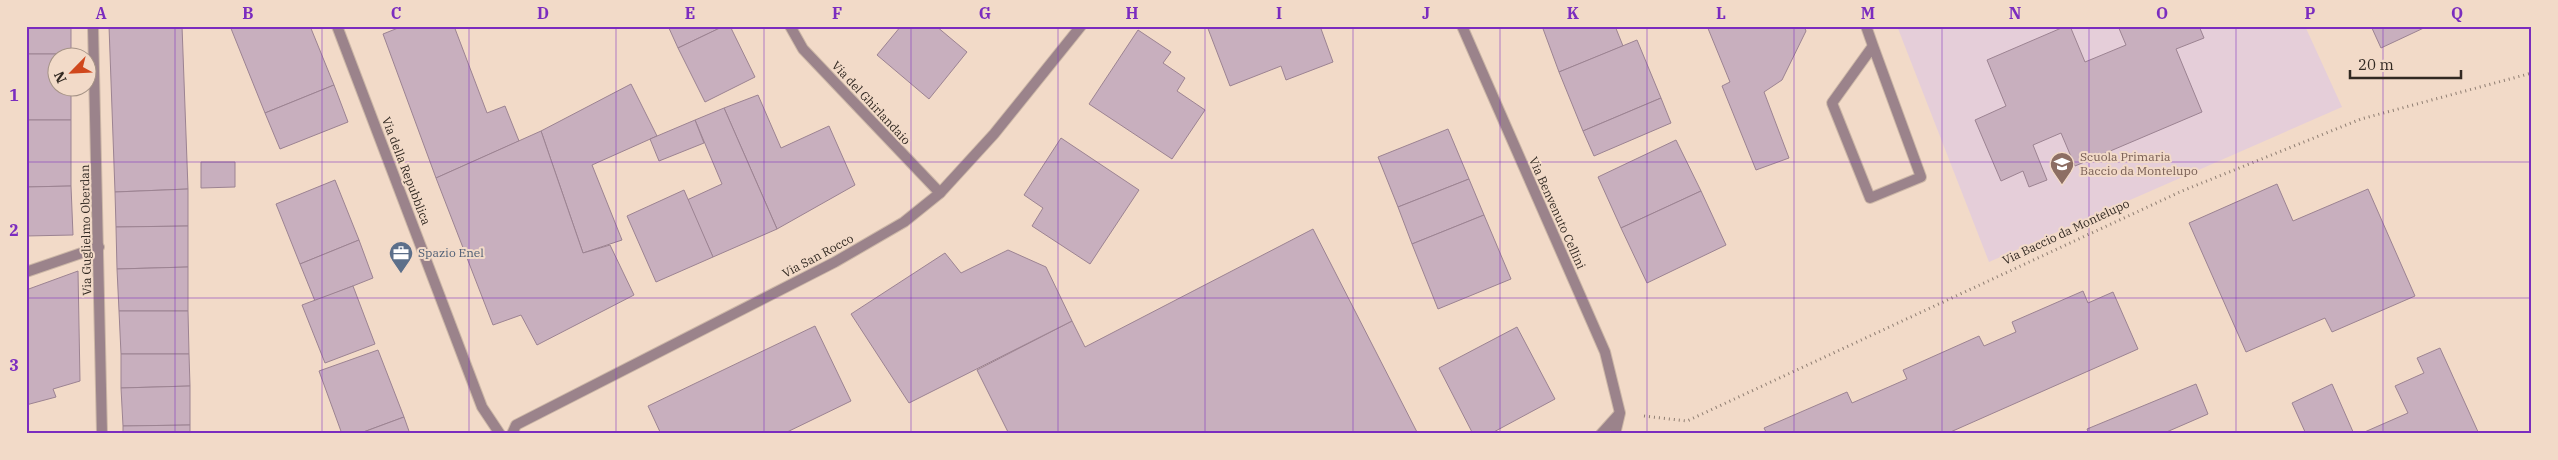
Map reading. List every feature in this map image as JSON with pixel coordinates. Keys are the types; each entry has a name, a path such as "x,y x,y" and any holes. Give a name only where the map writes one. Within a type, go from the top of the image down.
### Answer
{"street":[{"name":"Via Guglielmo Oberdan","path":"93,26 102,434"},
{"name":"Via della Repubblica","path":"337,26 482,407 500,434"},
{"name":"Via del Ghirlandaio","path":"790,26 803,49 940,193"},
{"name":"Via San Rocco","path":"512,434 516,425 835,262 904,222 940,193 994,134 1081,26"},
{"name":"Via Benvenuto Cellini","path":"1462,26 1605,352 1620,413"},
{"path":"1866,26 1921,177 1870,198 1832,103 1873,46"},
{"path":"26,272 99,248"},
{"path":"1601,434 1620,413"},
{"path":"1616,434 1620,413"}],"path":[{"name":"Via Baccio da Montelupo","path":"1620,413 1686,422 2182,191 2361,119 2532,72"}],"shaded area":[{"name":"Scuola Primaria Baccio da Montelupo","path":"1897,26 2305,26 2342,107 1989,262"}],"building":[{"path":"26,26 71,26 71,48 48,48 48,54 26,54"},
{"path":"109,26 182,26 188,189 115,192"},
{"path":"230,26 310,26 334,85 265,113"},
{"path":"403,26 454,26 487,113 505,106 519,141 436,178 383,34"},
{"path":"668,26 724,26 678,48"},
{"path":"724,26 730,26 755,77 705,102 678,48"},
{"path":"901,26 936,26 967,52 929,99 877,55"},
{"path":"1207,26 1320,26 1333,62 1286,80 1281,66 1230,86"},
{"path":"1542,26 1615,26 1623,46 1559,72"},
{"path":"1707,26 1804,26 1806,31 1782,80 1764,92 1789,158 1756,170 1722,86 1730,82"},
{"name":"Scuola Primaria Baccio da Montelupo","path":"2066,26 2070,26 2085,62 2126,45 2118,26 2199,26 2204,38 2176,49 2202,112 2075,166 2061,133 2033,145 2047,180 2029,187 2023,171 2001,181 1975,120 2006,106 1987,60"},
{"path":"2371,26 2428,26 2381,48"},
{"path":"1138,30 1171,52 1163,63 1185,78 1177,91 1205,110 1172,159 1089,104"},
{"path":"1637,40 1661,98 1583,131 1559,72"},
{"path":"26,54 48,54 48,98 71,98 71,120 26,120"},
{"path":"631,84 657,136 592,165 622,240 583,253 541,131"},
{"path":"334,85 348,122 280,149 265,113"},
{"path":"758,95 781,148 829,126 855,185 777,229 724,108"},
{"path":"1661,98 1671,123 1594,156 1583,131"},
{"path":"724,108 777,229 713,257 687,200 722,184 695,120"},
{"path":"26,120 71,120 71,186 26,187"},
{"path":"695,120 704,143 659,161 650,139"},
{"path":"1448,129 1469,179 1398,207 1378,157"},
{"path":"541,131 583,253 610,245 634,295 537,345 521,315 493,325 436,178"},
{"path":"1061,138 1139,190 1090,264 1032,226 1043,208 1024,195"},
{"path":"1676,140 1701,191 1621,228 1598,177"},
{"path":"201,162 235,162 235,187 201,188"},
{"path":"1469,179 1484,215 1412,244 1398,207"},
{"path":"335,180 359,240 300,264 276,204"},
{"path":"2277,184 2293,221 2368,189 2415,296 2332,332 2325,318 2246,352 2189,223"},
{"path":"71,186 73,235 26,236 26,187"},
{"path":"188,189 188,226 116,227 115,192"},
{"path":"684,190 713,257 656,282 627,216"},
{"path":"1701,191 1726,245 1647,283 1621,228"},
{"path":"1484,215 1511,279 1438,309 1412,244"},
{"path":"188,226 188,267 117,269 116,227"},
{"path":"1313,229 1418,434 1009,434 977,370 1072,321 1085,347"},
{"path":"359,240 373,278 315,301 300,264"},
{"path":"1008,250 1046,267 1072,321 909,403 851,314 945,253 961,273"},
{"path":"188,267 188,311 119,311 117,269"},
{"path":"78,271 80,381 53,389 56,397 26,405 26,290"},
{"path":"353,286 375,344 325,363 302,305"},
{"path":"2083,291 2088,303 2113,292 2138,349 1946,434 1767,434 1764,428 1847,392 1852,403 1907,379 1903,370 1979,336 1984,346 2016,332 2012,322"},
{"path":"119,311 188,311 189,354 121,354"},
{"path":"815,326 851,401 783,434 661,434 648,406"},
{"path":"1517,327 1555,399 1490,434 1473,434 1439,368"},
{"path":"2440,348 2479,434 2360,434 2408,413 2395,386 2424,373 2417,358"},
{"path":"378,350 404,417 358,434 342,434 319,371"},
{"path":"121,354 189,354 190,386 121,388"},
{"path":"2196,384 2208,414 2162,434 2089,434 2087,429"},
{"path":"2332,384 2354,434 2306,434 2292,403"},
{"path":"190,386 190,425 123,426 121,388"},
{"path":"404,417 410,434 358,434"},
{"path":"190,425 190,434 123,434 123,426"}],"place":[{"name":"Scuola Primaria Baccio da Montelupo","path":"2062,185"},
{"name":"Spazio Enel","path":"401,274"}]}
